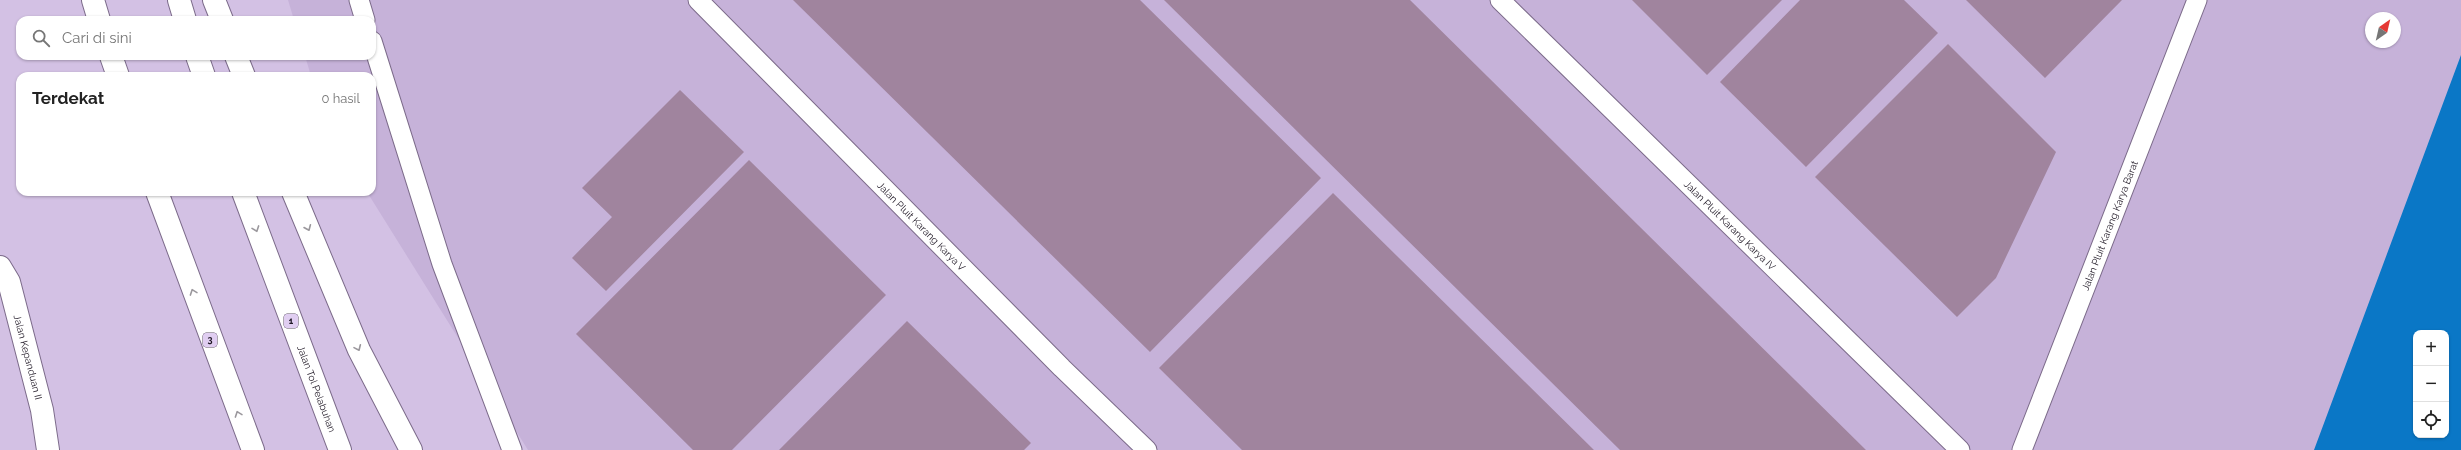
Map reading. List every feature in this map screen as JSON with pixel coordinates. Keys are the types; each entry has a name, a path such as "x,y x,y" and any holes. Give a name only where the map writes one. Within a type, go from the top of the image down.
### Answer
{"main road":[{"path":"92,0 98,16"},
{"path":"179,0 184,16"},
{"path":"214,0 220,16"},
{"path":"112,60 117,72"},
{"path":"198,60 203,72"},
{"path":"238,60 242,72"},
{"name":"3","path":"158,196 253,450"},
{"name":"Jalan Tol Pelabuhan","path":"245,196 340,450"},
{"path":"295,196 359,350 411,450"},
{"name":"Jalan Kepanduan II","path":"0,266 9,282 38,395 48,450"}],"lane":[{"path":"359,0 364,16"},
{"name":"Jalan Pluit Karang Karya V","path":"698,0 1062,368 1148,450"},
{"name":"Jalan Pluit Karang Karya IV","path":"1500,0 1960,450"},
{"name":"Jalan Pluit Karang Karya Barat","path":"2022,450 2197,0"},
{"path":"376,54 442,264 512,450"}],"shaded area":[{"path":"288,0 2461,0 2461,450 528,450 369,196 376,196 376,72 310,72 306,60 376,60 376,16 293,16"}],"water":[{"path":"2461,55 2461,450 2314,450"}],"building":[{"path":"793,0 1140,0 1321,178 1150,352"},
{"path":"1164,0 1410,0 1866,450 1620,450"},
{"path":"1632,0 1782,0 1707,75"},
{"path":"1800,0 1904,0 1938,33 1806,167 1720,82"},
{"path":"1966,0 2122,0 2045,78"},
{"path":"1948,44 2056,152 1996,278 1957,317 1815,177"},
{"path":"680,90 744,152 606,291 572,258 612,217 582,188"},
{"path":"749,160 886,295 732,450 693,450 576,334"},
{"path":"1333,193 1594,450 1242,450 1159,368"},
{"path":"907,321 1031,443 1024,450 779,450"}]}
